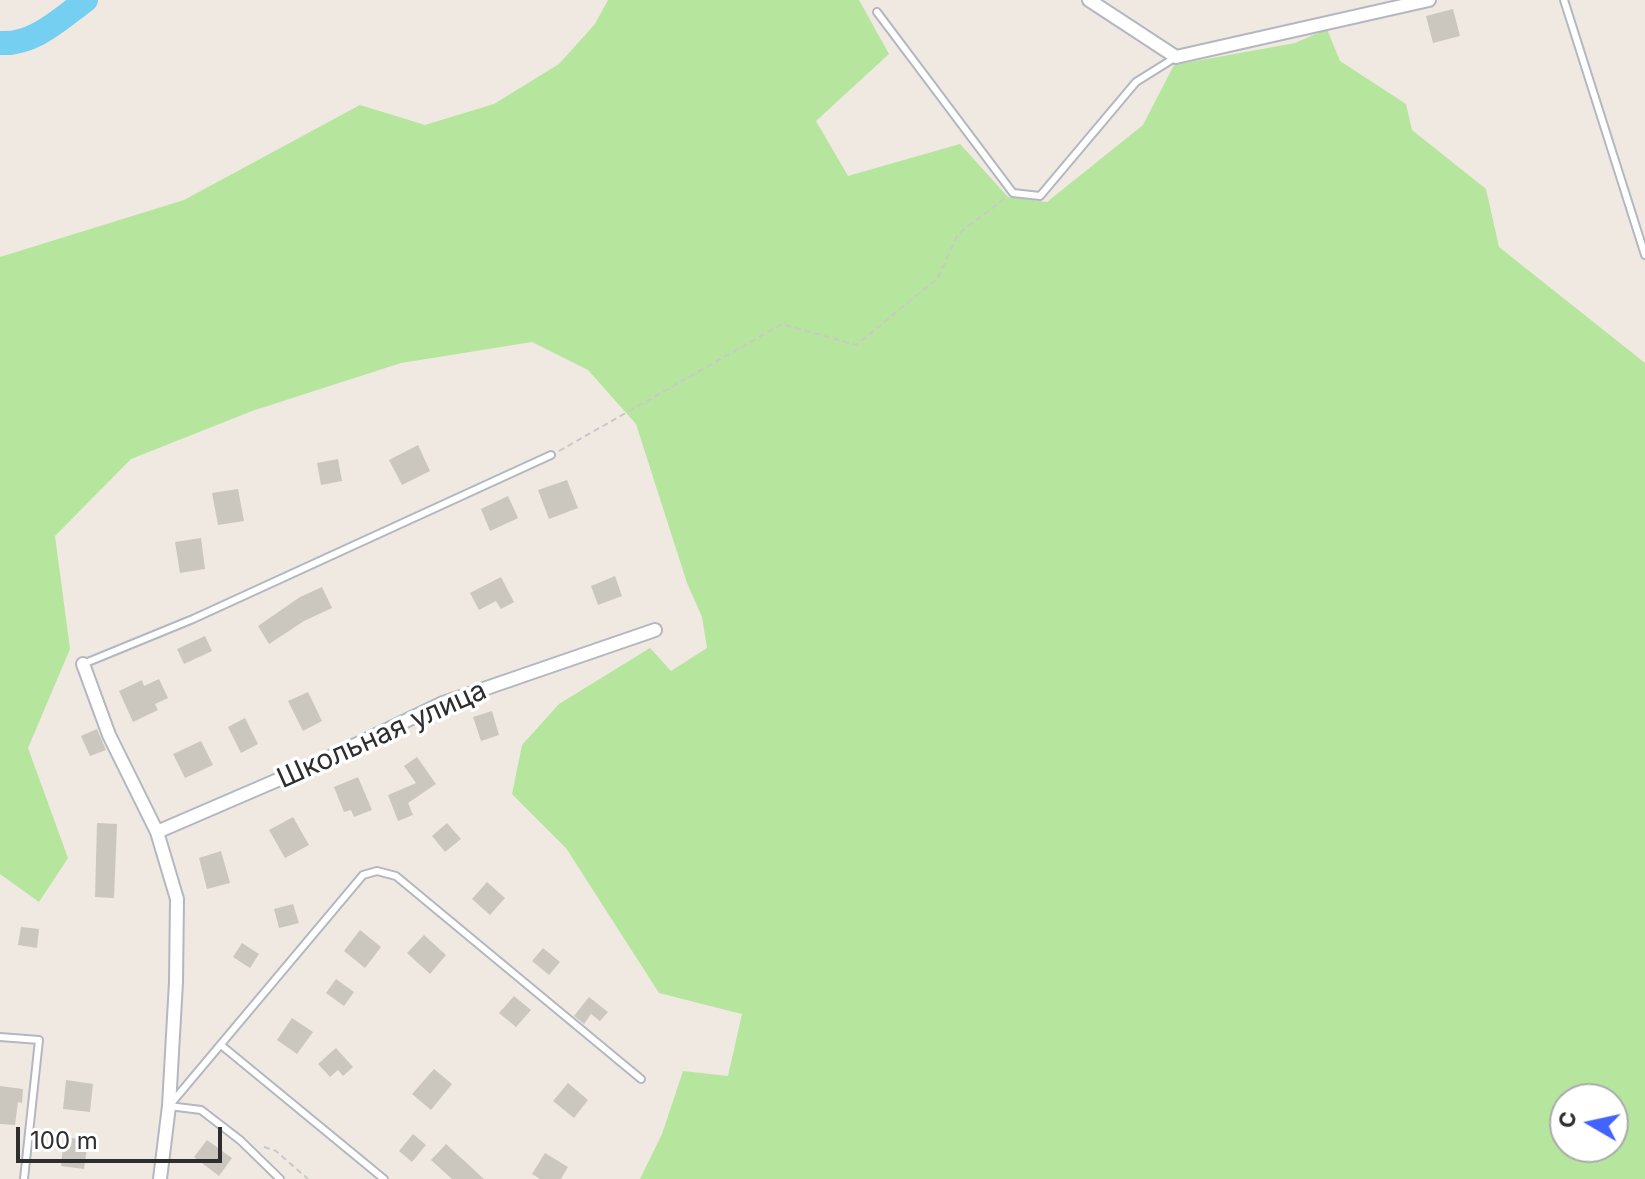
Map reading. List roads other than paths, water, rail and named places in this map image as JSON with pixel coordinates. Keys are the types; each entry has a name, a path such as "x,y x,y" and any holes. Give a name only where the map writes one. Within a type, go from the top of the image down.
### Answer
{"street":[{"path":"1089,0 1176,57 1429,0"},
{"name":"Школьная улица","path":"157,832 324,760 443,703 655,630"},
{"path":"83,664 109,735 157,832 177,899 169,1106 160,1179"}],"lane":[{"path":"1564,0 1645,255"},
{"path":"877,12 1013,193 1040,196 1136,82 1176,57"},
{"path":"83,664 193,619 551,455"},
{"path":"169,1106 363,875 377,871 396,876 641,1079"},
{"path":"0,1037 39,1040 24,1179"},
{"path":"221,1045 384,1179"},
{"path":"169,1106 201,1110 240,1140 280,1179"}],"waterway":[{"path":"0,43 12,43 35,35 86,0"}]}
